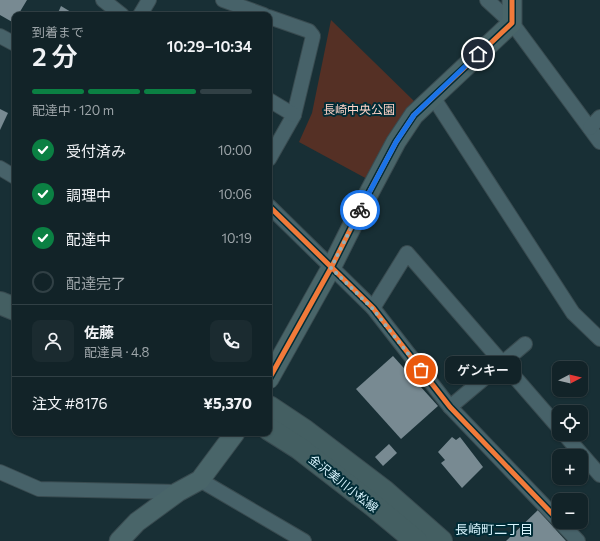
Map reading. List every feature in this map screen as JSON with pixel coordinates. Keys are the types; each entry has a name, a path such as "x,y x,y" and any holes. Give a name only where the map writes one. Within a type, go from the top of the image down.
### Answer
{"main road":[{"path":"0,287 12,292"},
{"path":"0,303 12,308"},
{"path":"272,409 305,431 384,491 440,541"},
{"name":"金沢美川小松線","path":"272,430 299,448 374,506 416,541"}],"street":[{"path":"103,0 118,12"},
{"path":"142,12 149,0"},
{"path":"223,0 256,12"},
{"path":"488,0 512,22 600,142"},
{"path":"272,374 331,268 396,142 414,115 512,22 512,0"},
{"path":"272,18 309,31 313,36 294,114 272,154"},
{"path":"0,36 12,42"},
{"path":"433,97 573,313 600,339"},
{"path":"272,102 294,114"},
{"path":"590,128 600,117"},
{"path":"0,168 12,175"},
{"path":"272,209 372,308 450,407 552,515"},
{"path":"372,308 407,253 552,420"},
{"path":"450,407 525,344"},
{"path":"119,541 138,522 178,492 200,480 232,436"},
{"path":"570,441 600,475"},
{"path":"0,472 39,489 178,492"},
{"path":"200,480 304,541"},
{"path":"566,529 578,541"}],"green space":[{"name":"長崎中央公園","path":"331,20 415,102 369,180 299,142 312,113"}],"building":[{"path":"0,0 27,0 20,12 12,12 12,22 0,15"},
{"path":"61,6 71,12 58,12"},
{"path":"0,109 8,113 0,130"},
{"path":"393,356 438,406 401,439 356,389"},
{"path":"452,437 456,440 460,437 483,467 462,488 441,463 445,460 438,452"},
{"path":"389,444 397,453 383,466 375,457"},
{"path":"538,510 552,526 552,529 555,529 566,541 506,541"}],"cycle path":[{"path":"272,374 331,268 396,142 414,115 512,23 512,0"},
{"path":"272,209 373,308 450,407 552,514"}],"way so far":[{"path":"360,210 331,268 372,308 421,370"}],"place":[{"name":"ゲンキー","path":"421,370"}],"district":[{"name":"長崎町二丁目","path":"494,529"}],"route":[{"path":"360,210 396,142 414,115 478,54"}]}
